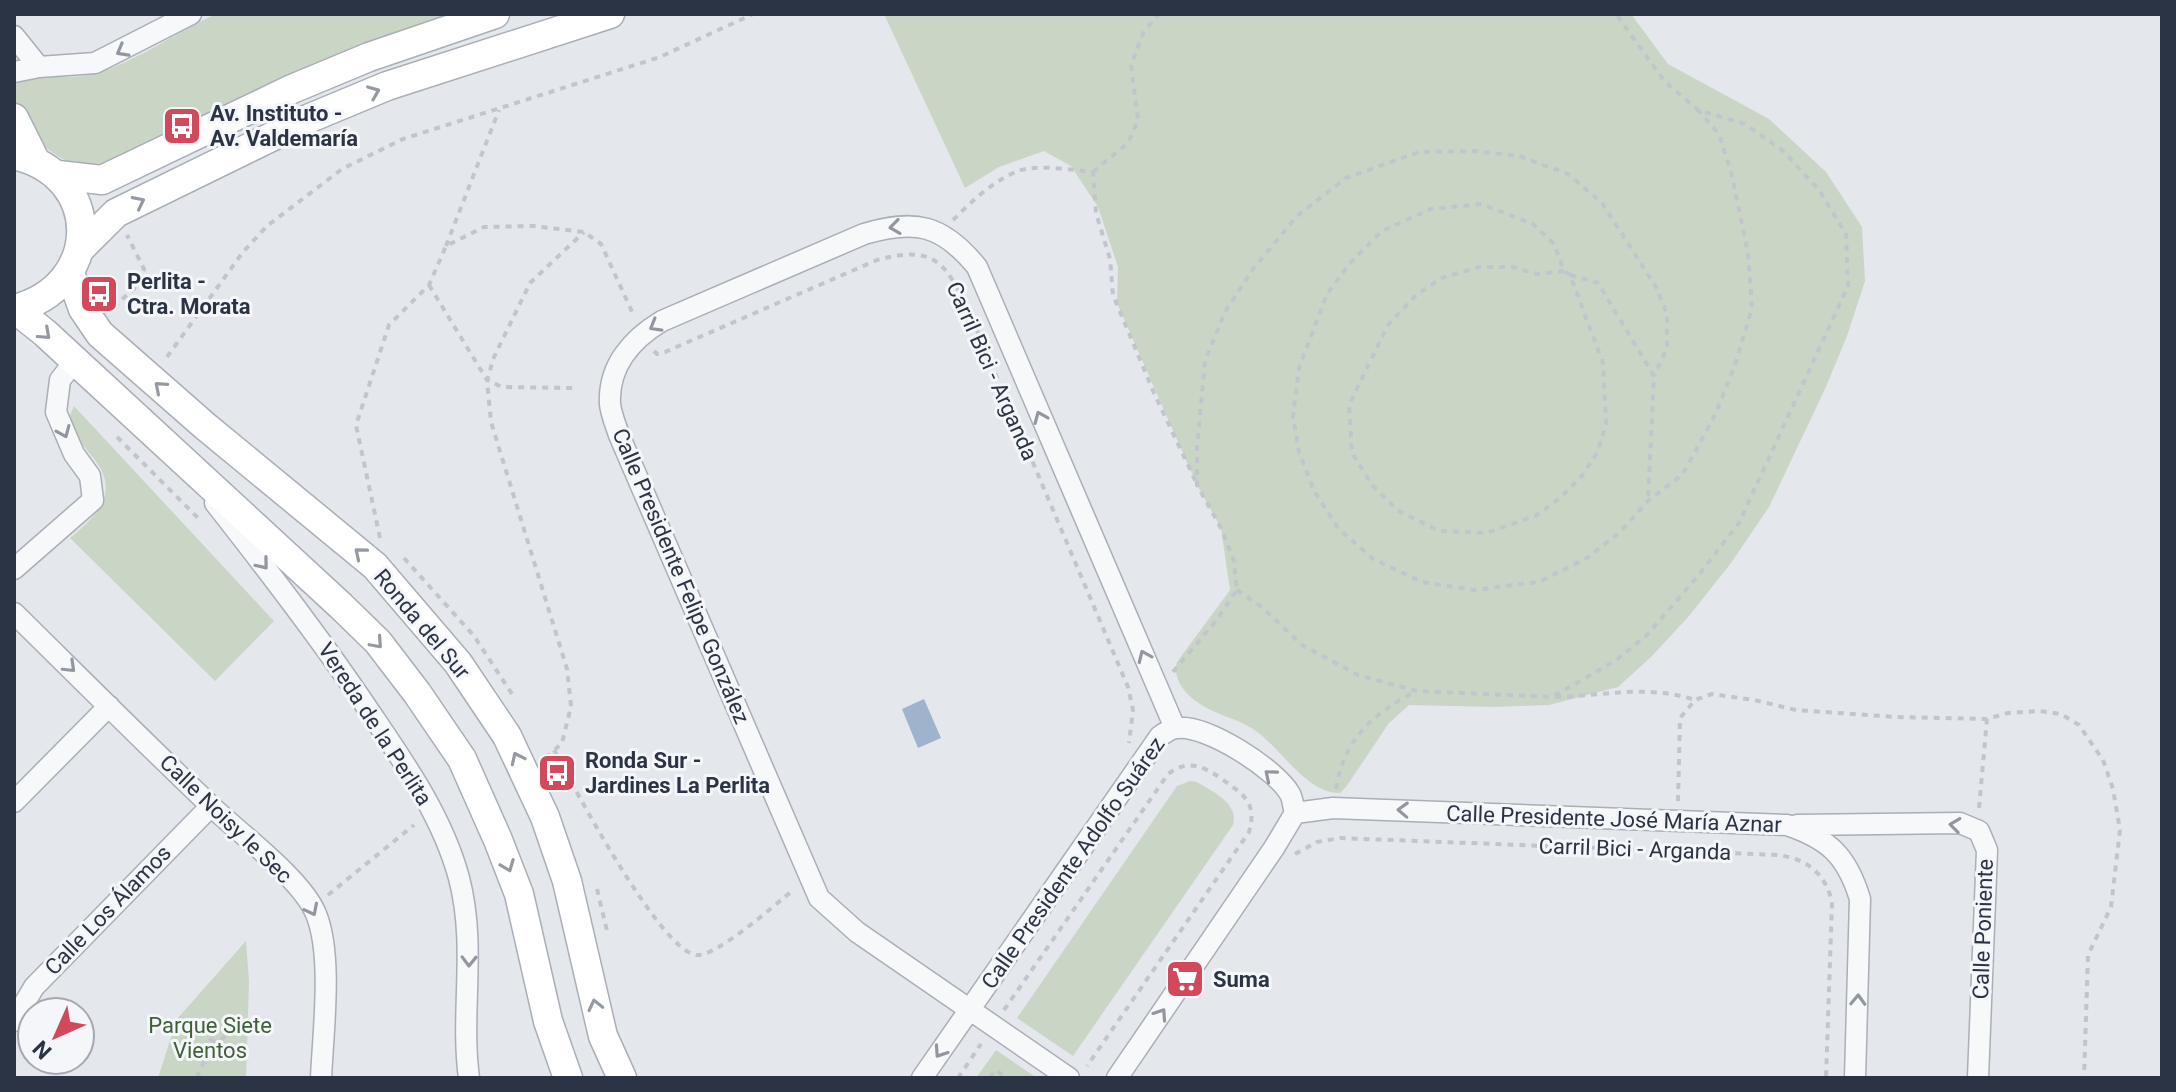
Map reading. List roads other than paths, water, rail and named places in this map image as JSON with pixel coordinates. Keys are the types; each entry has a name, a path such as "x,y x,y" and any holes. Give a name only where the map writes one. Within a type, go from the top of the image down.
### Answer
{"main road":[{"path":"36,163 102,180 292,89 369,57 495,14"},
{"path":"15,309 38,302 57,288 116,213 310,118 387,86 610,14"},
{"name":"Ronda del Sur","path":"14,118 36,163 74,197 81,224 75,262 83,309 100,334 205,426 375,566 458,663 507,736 545,817 567,881 603,1036 622,1078"},
{"name":"Ronda del Sur","path":"15,309 378,642 417,693 462,759 498,840 519,894 548,1021 568,1078"}],"street":[{"path":"14,72 95,63 191,14"},
{"path":"14,36 39,67"},
{"name":"Calle Presidente Felipe González","path":"1069,1078 835,915 819,898 619,435 610,405 613,380 622,355 640,334 662,321 864,234 893,226 916,225 961,247 977,267 1175,728"},
{"path":"14,569 93,500 90,476 74,454 56,412 60,380 74,362"},
{"name":"Vereda de la Perlita","path":"180,459 284,589 415,778 432,812 459,879 470,941 466,1054 469,1078"},
{"name":"Calle Noisy le Sec","path":"14,613 301,890 313,908 323,941 321,1078"},
{"path":"14,802 109,706"},
{"name":"Calle Presidente Adolfo Suárez","path":"922,1078 1160,736 1175,728 1211,733 1242,752 1278,781 1290,795 1295,813"},
{"name":"Calle Los Álamos","path":"14,1021 34,987 211,806"},
{"name":"Calle Presidente José María Aznar","path":"1295,813 1333,808 1679,820 1787,825 1815,834 1837,852 1853,875 1860,899 1855,1078"},
{"path":"1117,1078 1295,813"},
{"name":"Calle Poniente","path":"1787,825 1960,823 1979,831 1987,850 1978,1078"}],"water":[{"path":"924,699 941,738 918,748 902,709"}],"place":[{"name":"Av. Instituto - Av. Valdemaría","path":"182,126"},
{"name":"Perlita - Ctra. Morata","path":"99,294"},
{"name":"Ronda Sur - Jardines La Perlita","path":"557,773"},
{"name":"Suma","path":"1185,979"}],"park label":[{"name":"Parque Siete Vientos","path":"210,1038"}]}
